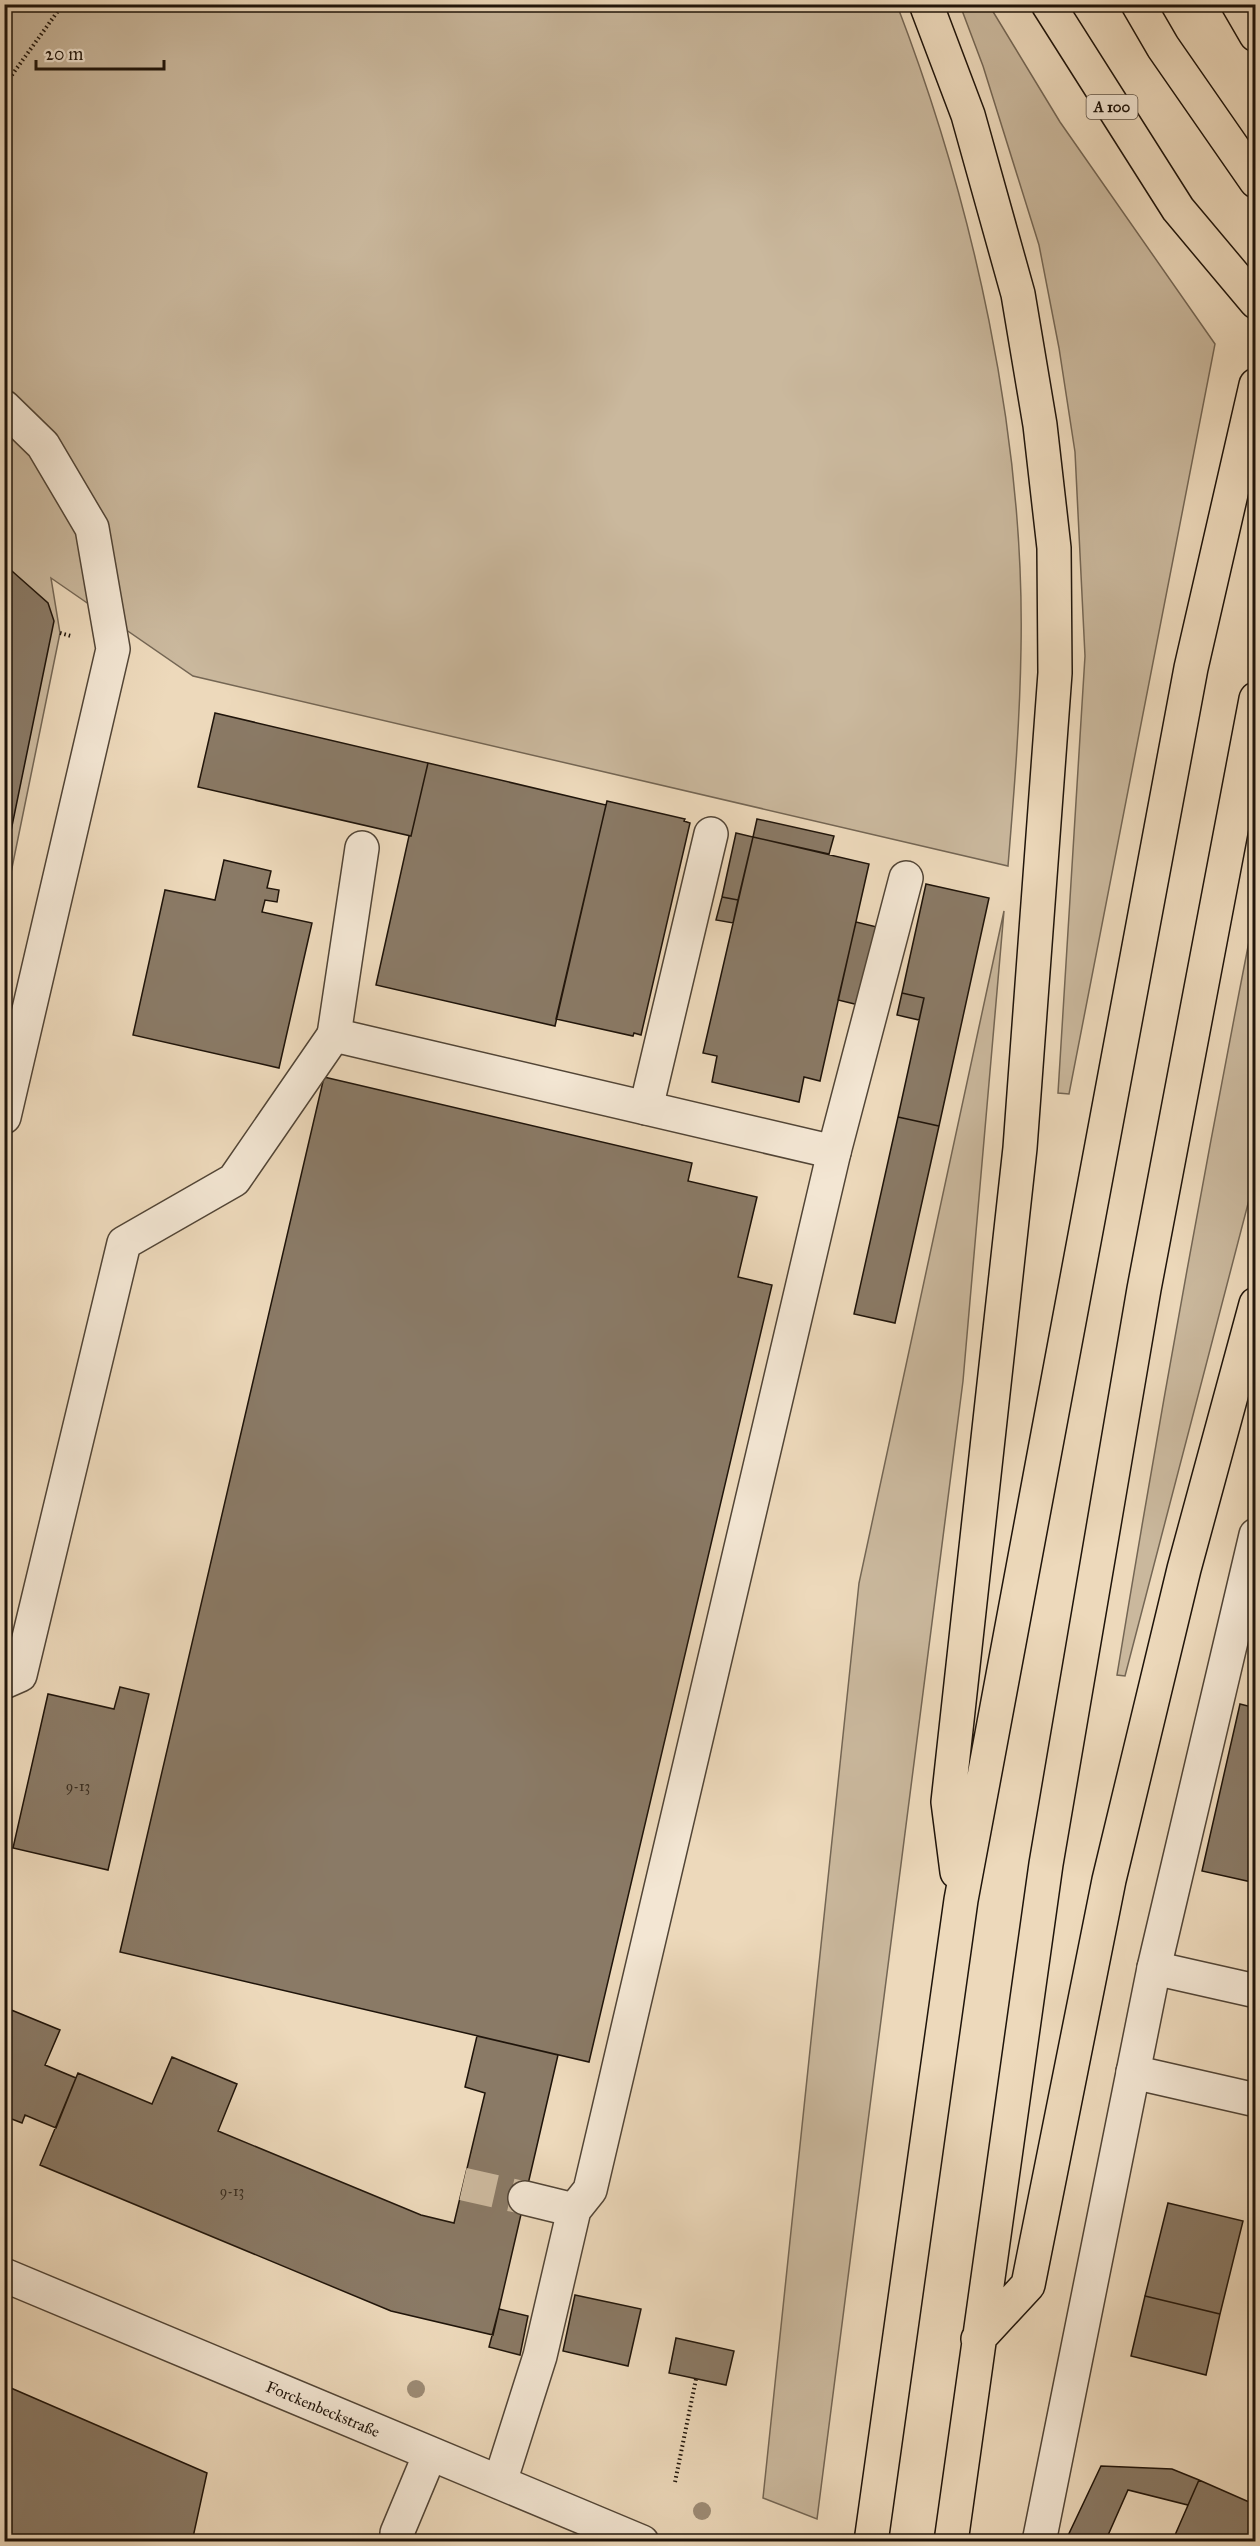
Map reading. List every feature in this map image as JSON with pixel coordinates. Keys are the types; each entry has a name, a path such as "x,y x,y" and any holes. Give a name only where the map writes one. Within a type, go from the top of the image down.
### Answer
{"highway":[{"path":"926,4 968,115 1018,294 1040,425 1054,548 1055,673 1020,1148 948,1802 961,1900"},
{"name":"A 100","path":"1048,4 1178,209 1256,302"},
{"path":"1138,4 1163,48 1256,181"},
{"path":"1238,4 1256,35"},
{"path":"871,2541 961,1900 1191,668 1256,385"},
{"path":"952,2529 1046,1864 1144,1289 1252,714"},
{"path":"978,2339 1028,2286 1109,1880 1184,1569 1256,1304"}],"street":[{"path":"4,407 43,445 92,528 113,649 4,1117"},
{"path":"646,1107 711,834"},
{"path":"4,1682 20,1676 124,1243 234,1180 334,1035 362,848"},
{"path":"500,2482 540,2356 574,2210 590,2190 834,1152 906,878"},
{"path":"334,1035 834,1152"},
{"path":"1039,2541 1154,1968 1256,1535"},
{"path":"1154,1968 1256,1991"},
{"path":"1133,2072 1256,2100"},
{"path":"525,2198 574,2210"},
{"name":"Forckenbeckstraße","path":"4,2275 642,2541"},
{"path":"397,2533 430,2454"}],"path":[{"path":"4,86 63,4"},
{"path":"675,2482 696,2379"}],"shaded area":[{"path":"4,5 897,5 949,159 971,239 1004,403 1014,486 1020,567 1021,648 1018,730 1008,866 193,676 51,578 60,633 5,902"},
{"path":"960,5 989,5 1060,122 1215,344 1069,1094 1058,1093 1085,656 1075,452 1059,348 1039,245 983,66"},
{"path":"1004,911 963,1381 817,2519 763,2498 859,1583"},
{"path":"1255,911 1255,1177 1125,1676 1117,1675 1183,1292"}],"building":[{"path":"4,564 48,603 54,621 4,865"},
{"path":"215,713 428,763 411,836 198,787"},
{"path":"428,763 606,805 555,1026 376,985 409,836 411,836"},
{"path":"607,801 685,819 684,821 690,823 641,1035 634,1033 633,1036 556,1019"},
{"path":"757,819 834,836 829,854 753,837"},
{"path":"736,833 753,837 738,900 722,897"},
{"path":"753,837 869,864 820,1081 804,1077 799,1102 712,1082 717,1056 703,1053"},
{"path":"224,860 271,871 267,888 279,890 277,902 265,900 262,912 312,923 279,1068 133,1035 165,890 215,900"},
{"path":"926,884 989,898 939,1126 898,1117 924,998 902,993"},
{"path":"722,897 738,900 733,923 716,920"},
{"path":"856,922 881,928 863,1006 838,1000"},
{"path":"902,993 924,998 919,1020 897,1015"},
{"path":"324,1077 692,1163 688,1181 757,1197 738,1277 772,1285 589,2062 120,1952"},
{"path":"898,1117 939,1126 895,1323 854,1314"},
{"path":"120,1687 149,1694 108,1870 13,1848 48,1694 114,1709"},
{"path":"1240,1704 1256,1708 1256,1883 1202,1871"},
{"path":"4,2007 60,2030 45,2065 76,2078 56,2128 25,2115 22,2123 4,2116"},
{"path":"477,2036 558,2055 493,2335 391,2311 40,2165 78,2073 152,2104 172,2057 237,2084 218,2131 421,2215 454,2223 485,2093 465,2087"},
{"path":"1168,2203 1243,2221 1220,2314 1145,2296"},
{"path":"575,2295 641,2309 628,2366 563,2351"},
{"path":"1145,2296 1220,2314 1206,2375 1131,2356"},
{"path":"499,2309 528,2316 520,2355 489,2347"},
{"path":"676,2338 734,2351 726,2385 669,2373"},
{"path":"4,2385 207,2473 192,2542 4,2542"},
{"path":"1101,2466 1172,2469 1199,2480 1188,2505 1128,2490 1105,2542 1065,2542"},
{"path":"1199,2480 1256,2505 1256,2542 1172,2542"}],"tunnel":[{"path":"463,2184 525,2198"}]}
